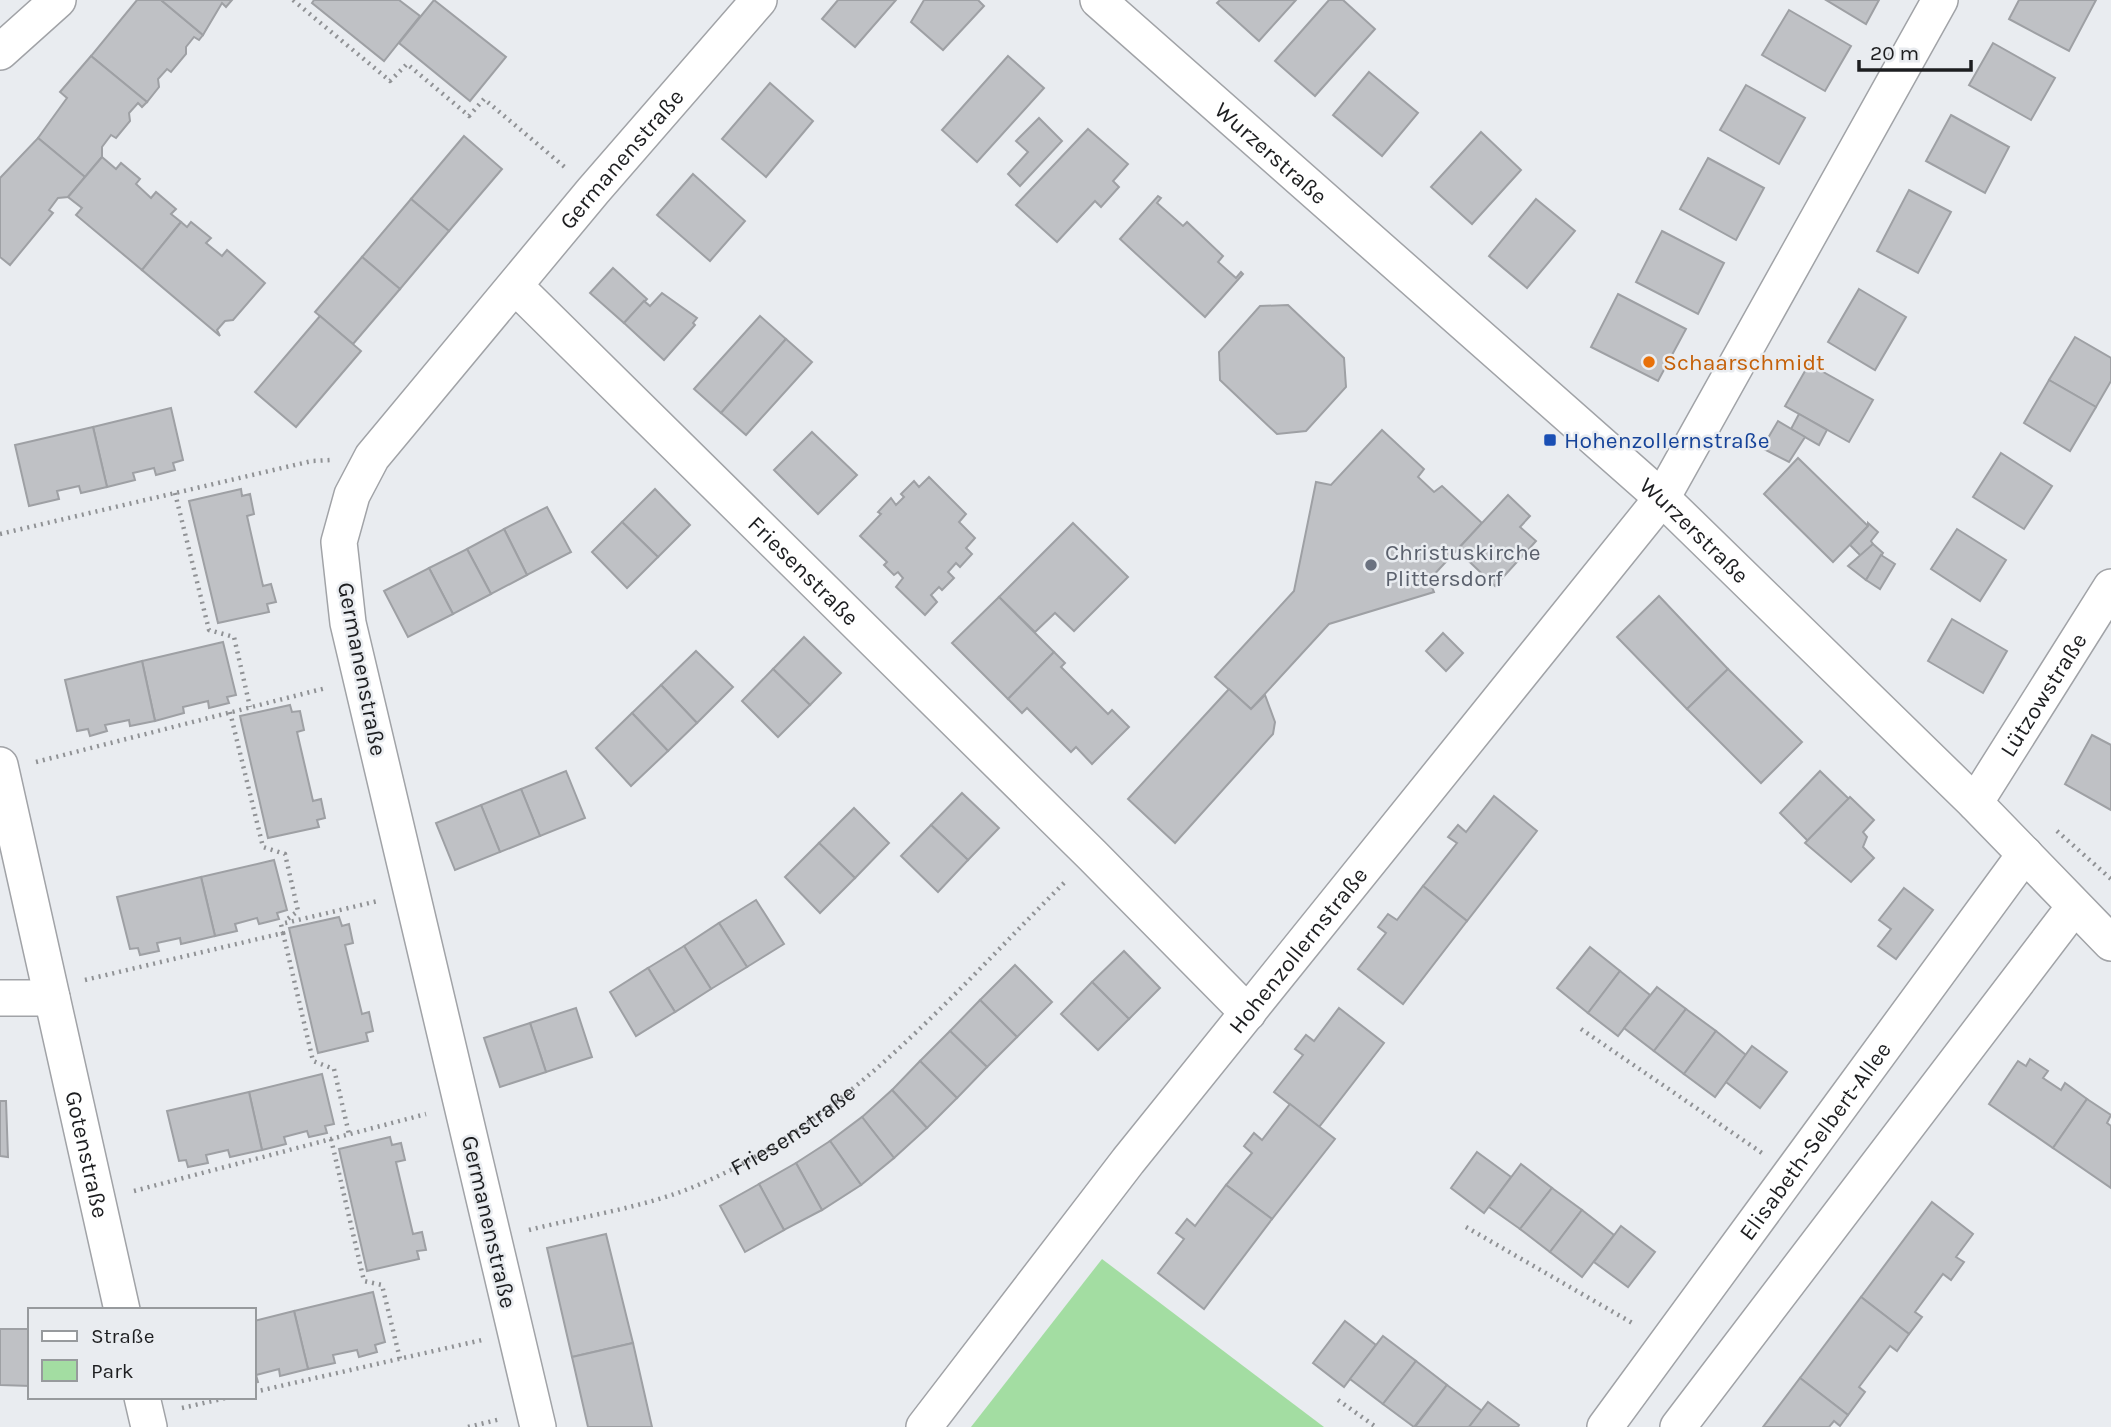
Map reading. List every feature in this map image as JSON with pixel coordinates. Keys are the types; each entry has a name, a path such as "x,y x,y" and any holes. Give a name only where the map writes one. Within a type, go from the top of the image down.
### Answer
{"street":[{"path":"0,52 58,0"},
{"name":"Germanenstraße","path":"538,1427 348,623 339,542 352,495 372,457 516,287 593,191 759,0"},
{"name":"Wurzerstraße","path":"1098,0 1662,498 1975,803 2111,943"},
{"name":"Hohenzollernstraße","path":"924,1427 1128,1161 1662,498 1940,0"},
{"name":"Friesenstraße","path":"516,287 1092,855 1248,1013"},
{"name":"Lützowstraße","path":"1975,803 2111,587"},
{"name":"Gotenstraße","path":"1,768 122,1308"},
{"name":"Elisabeth-Selbert-Allee","path":"1605,1427 2025,855"},
{"path":"1678,1427 2074,907"},
{"path":"0,998 51,993"}],"path":[{"path":"293,0 390,81 407,64 469,116 484,99 593,191"},
{"path":"0,534 312,461 372,457"},
{"path":"175,493 209,630 234,638 250,707"},
{"path":"1,768 361,678"},
{"path":"230,712 262,847 285,854 298,911 281,924"},
{"name":"Friesenstraße","path":"492,1239 682,1191 746,1162 805,1124 902,1044 1092,855"},
{"path":"281,924 412,893"},
{"path":"281,924 313,1061 334,1069 349,1134"},
{"path":"51,993 283,933"},
{"path":"1581,1029 1791,1173"},
{"path":"99,1200 461,1104"},
{"path":"331,1139 364,1281 382,1285 400,1359"},
{"path":"1466,1227 1668,1344"},
{"path":"256,1392 515,1332"},
{"path":"146,1413 220,1399"},
{"path":"1338,1400 1376,1427"}],"green space":[{"path":"1102,1259 1324,1427 971,1427"}],"building":[{"path":"137,0 161,0 203,35 199,40 194,37 186,47 186,54 171,72 167,69 158,79 159,87 147,102 91,56"},
{"path":"161,0 232,0 226,7 222,3 203,35"},
{"path":"314,0 399,0 420,16 384,61 312,3"},
{"path":"434,0 506,57 470,101 399,43"},
{"path":"838,0 896,0 855,47 822,19"},
{"path":"924,0 978,0 984,6 943,50 911,22"},
{"path":"1220,0 1296,0 1259,41 1217,3"},
{"path":"1329,0 1343,0 1375,29 1315,96 1275,61"},
{"path":"1826,0 1879,0 1866,24"},
{"path":"2019,0 2096,0 2069,51 2009,19"},
{"path":"1789,10 1851,46 1825,91 1762,55"},
{"path":"1993,43 2055,78 2031,120 1969,85"},
{"path":"91,56 147,102 142,107 138,103 129,113 130,121 116,138 111,135 102,147 102,157 85,177 38,138 67,98 60,92"},
{"path":"1008,56 1044,88 977,162 942,130"},
{"path":"1369,72 1418,113 1382,156 1333,115"},
{"path":"770,83 813,121 766,177 722,139"},
{"path":"1746,85 1805,118 1779,164 1720,130"},
{"path":"1951,115 2009,147 1985,193 1926,161"},
{"path":"1039,118 1062,141 1020,186 1008,174 1028,152 1016,141"},
{"path":"1088,129 1128,164 1113,181 1119,187 1101,207 1095,201 1057,242 1016,205"},
{"path":"1481,132 1521,170 1472,224 1431,187"},
{"path":"464,136 502,169 449,231 411,199"},
{"path":"38,138 85,177 68,197 58,198 49,210 53,213 10,265 0,257 0,178"},
{"path":"102,157 116,169 121,163 140,179 136,184 151,198 156,192 176,209 171,214 181,222 142,270 76,215 82,208 68,197"},
{"path":"1708,158 1764,188 1736,240 1680,209"},
{"path":"693,174 745,221 710,261 657,215"},
{"path":"1909,190 1951,212 1918,273 1877,251"},
{"path":"1158,196 1161,198 1157,203 1183,226 1187,222 1223,256 1218,262 1236,278 1241,272 1243,274 1205,317 1120,239"},
{"path":"411,199 449,231 400,289 362,257"},
{"path":"1536,199 1575,231 1527,288 1489,256"},
{"path":"181,222 187,227 191,222 211,238 206,243 222,256 227,250 265,283 233,320 225,321 217,330 220,336 142,270"},
{"path":"1662,231 1724,263 1698,314 1636,282"},
{"path":"362,257 400,289 353,344 315,312"},
{"path":"613,268 647,299 624,323 590,293"},
{"path":"1859,289 1906,317 1875,370 1828,342"},
{"path":"662,293 697,318 693,323 695,325 664,360 624,323 644,301 650,306"},
{"path":"1618,294 1686,329 1658,381 1591,347"},
{"path":"1288,305 1344,358 1346,387 1306,431 1277,434 1220,380 1219,352 1260,306"},
{"path":"320,316 361,351 296,427 255,392"},
{"path":"760,316 786,339 721,413 694,389"},
{"path":"2075,337 2111,358 2111,381 2096,407 2049,380"},
{"path":"786,339 812,362 746,435 721,413"},
{"path":"1809,364 1873,400 1849,442 1785,406"},
{"path":"2049,380 2096,407 2070,451 2024,423"},
{"path":"171,408 183,460 173,463 175,470 156,475 154,468 133,473 135,480 107,487 93,427"},
{"path":"1799,414 1827,430 1819,445 1791,429"},
{"path":"1778,421 1805,437 1789,462 1762,448"},
{"path":"93,427 107,487 81,493 79,486 57,491 59,499 29,506 15,445"},
{"name":"Christuskirche Plittersdorf","path":"1382,430 1424,469 1418,477 1434,492 1442,486 1482,523 1429,580 1434,592 1329,624 1251,709 1215,677 1294,591 1316,482 1331,485"},
{"path":"812,432 857,475 818,514 774,470"},
{"path":"2001,453 2052,486 2024,529 1973,497"},
{"path":"1798,458 1868,526 1833,562 1764,494"},
{"path":"929,477 966,514 959,522 975,538 966,548 972,554 960,567 956,563 948,572 954,578 942,590 939,587 931,595 937,602 925,615 896,587 903,578 898,572 894,575 884,565 887,562 860,536 881,514 878,512 891,498 896,505 904,497 901,494 914,481 919,487"},
{"path":"241,489 242,496 250,494 254,514 247,516 263,586 271,584 276,602 267,604 269,612 218,623 189,501"},
{"path":"655,489 690,525 658,557 622,522"},
{"path":"1508,495 1530,516 1520,527 1536,541 1495,586 1457,550"},
{"path":"547,507 571,552 527,575 504,529"},
{"path":"622,522 658,557 627,588 592,552"},
{"path":"1073,523 1128,577 1074,631 1055,613 1035,632 999,597"},
{"path":"1868,523 1878,532 1871,541 1873,544 1861,556 1850,545"},
{"path":"504,529 527,575 491,594 467,549"},
{"path":"1957,529 2006,560 1980,601 1931,569"},
{"path":"1873,544 1883,553 1866,580 1848,566"},
{"path":"467,549 491,594 453,614 429,568"},
{"path":"1881,555 1895,564 1880,589 1866,580"},
{"path":"429,568 453,614 408,637 384,591"},
{"path":"1659,596 1728,669 1687,709 1617,637"},
{"path":"999,597 1054,652 1008,699 952,643"},
{"path":"1952,619 2007,651 1983,693 1928,661"},
{"path":"1443,633 1463,653 1446,671 1426,651"},
{"path":"804,637 841,673 810,705 773,669"},
{"path":"223,642 236,695 227,697 229,703 209,708 208,701 183,707 184,713 155,721 142,661"},
{"path":"696,651 733,687 697,723 661,685"},
{"path":"1054,652 1065,663 1061,667 1108,714 1112,710 1129,727 1092,764 1076,747 1071,752 1027,708 1022,713 1008,699"},
{"path":"142,661 155,721 130,726 129,720 105,725 107,731 90,736 88,729 77,731 65,680"},
{"path":"773,669 810,705 778,737 742,701"},
{"path":"1728,669 1802,742 1761,783 1687,709"},
{"path":"661,685 697,723 668,751 632,713"},
{"path":"1229,689 1251,709 1265,695 1275,722 1273,734 1175,843 1128,799"},
{"path":"290,705 292,712 300,711 304,730 297,732 313,801 321,799 325,818 317,820 319,827 268,838 240,716"},
{"path":"632,713 668,751 631,786 596,748"},
{"path":"2092,735 2111,745 2111,810 2065,784"},
{"path":"566,771 585,818 540,836 521,789"},
{"path":"1820,771 1849,799 1808,841 1780,813"},
{"path":"521,789 540,836 500,852 481,805"},
{"path":"962,793 999,828 968,860 931,825"},
{"path":"1494,796 1537,831 1467,921 1423,886 1457,843 1448,837 1458,825 1466,832"},
{"path":"1850,797 1874,820 1863,832 1867,837 1863,847 1874,858 1851,882 1805,843"},
{"path":"481,805 500,852 455,870 436,823"},
{"path":"854,808 889,843 855,878 819,843"},
{"path":"931,825 968,860 938,892 901,856"},
{"path":"819,843 855,878 820,913 785,877"},
{"path":"274,860 287,910 277,913 279,919 259,924 257,918 235,924 237,931 215,936 201,877"},
{"path":"201,877 215,936 181,944 180,938 157,943 159,951 140,955 138,948 130,949 117,897"},
{"path":"1423,886 1467,921 1403,1004 1358,969 1386,933 1378,927 1388,914 1397,920"},
{"path":"1904,888 1933,910 1896,959 1878,946 1891,929 1879,920"},
{"path":"756,900 784,944 747,967 719,923"},
{"path":"339,917 342,926 349,924 353,943 345,945 362,1014 369,1012 373,1031 366,1033 368,1041 318,1053 289,928"},
{"path":"719,923 747,967 711,989 684,946"},
{"path":"684,946 711,989 675,1012 648,968"},
{"path":"1590,947 1620,971 1588,1013 1557,988"},
{"path":"1124,951 1160,988 1129,1019 1092,982"},
{"path":"1015,965 1052,1002 1017,1037 980,1000"},
{"path":"648,968 675,1012 636,1036 610,992"},
{"path":"1620,971 1650,995 1618,1036 1588,1013"},
{"path":"1092,982 1129,1019 1098,1050 1061,1014"},
{"path":"1657,987 1686,1009 1654,1051 1624,1028"},
{"path":"980,1000 1017,1037 987,1067 950,1031"},
{"path":"576,1008 592,1057 546,1072 530,1023"},
{"path":"1339,1008 1384,1043 1319,1127 1274,1092 1303,1055 1295,1049 1306,1035 1314,1041"},
{"path":"1686,1009 1716,1031 1684,1074 1654,1051"},
{"path":"530,1023 546,1072 500,1087 484,1038"},
{"path":"950,1031 987,1067 957,1098 920,1061"},
{"path":"1716,1031 1746,1055 1715,1097 1684,1074"},
{"path":"1752,1046 1787,1072 1760,1108 1726,1082"},
{"path":"2030,1059 2048,1071 2043,1078 2061,1090 2065,1083 2087,1099 2053,1148 1989,1104 2018,1061 2026,1066"},
{"path":"920,1061 957,1098 927,1128 892,1090"},
{"path":"322,1074 334,1124 325,1126 327,1133 309,1137 307,1131 284,1137 286,1144 262,1150 249,1092"},
{"path":"892,1090 927,1128 894,1158 862,1117"},
{"path":"249,1092 262,1150 230,1157 228,1150 206,1155 208,1163 188,1167 186,1160 179,1161 167,1111"},
{"path":"2087,1099 2111,1115 2107,1123 2111,1126 2111,1188 2053,1148"},
{"path":"0,1101 6,1101 8,1157 0,1156"},
{"path":"1290,1104 1335,1139 1272,1219 1226,1185 1252,1153 1244,1146 1254,1133 1262,1140"},
{"path":"862,1117 894,1158 861,1185 830,1141"},
{"path":"390,1137 392,1145 401,1143 405,1160 396,1162 413,1234 422,1232 426,1250 417,1251 419,1259 367,1271 339,1149"},
{"path":"830,1141 861,1185 822,1210 796,1163"},
{"path":"1477,1152 1511,1177 1484,1213 1451,1188"},
{"path":"796,1163 822,1210 784,1230 759,1184"},
{"path":"1521,1164 1552,1188 1520,1229 1489,1207"},
{"path":"759,1184 784,1230 745,1252 720,1206"},
{"path":"1226,1185 1272,1219 1204,1309 1158,1273 1184,1239 1176,1233 1187,1219 1195,1226"},
{"path":"1552,1188 1582,1210 1550,1252 1520,1229"},
{"path":"1932,1202 1973,1234 1956,1257 1964,1262 1951,1280 1943,1274 1915,1312 1922,1317 1909,1334 1861,1297"},
{"path":"1582,1210 1614,1235 1582,1277 1550,1252"},
{"path":"1621,1226 1655,1252 1628,1287 1594,1262"},
{"path":"606,1234 633,1343 572,1357 547,1248"},
{"path":"373,1292 385,1342 375,1345 377,1352 359,1357 357,1350 333,1355 335,1363 308,1369 294,1311"},
{"path":"1861,1297 1909,1334 1897,1351 1890,1346 1859,1387 1865,1392 1848,1415 1800,1378"},
{"path":"294,1311 308,1369 280,1376 279,1369 256,1375 256,1320"},
{"path":"1345,1321 1376,1345 1344,1387 1313,1363"},
{"path":"0,1329 28,1329 28,1386 0,1385"},
{"path":"1383,1336 1416,1361 1383,1404 1350,1379"},
{"path":"633,1343 652,1427 588,1427 572,1357"},
{"path":"1416,1361 1447,1385 1414,1427 1383,1404"},
{"path":"1800,1378 1848,1415 1840,1426 1834,1421 1829,1427 1763,1427"},
{"path":"1447,1385 1482,1411 1469,1427 1415,1427"},
{"path":"1488,1402 1519,1425 1518,1427 1469,1427"}],"place":[{"name":"Schaarschmidt","path":"1649,362"},
{"name":"Hohenzollernstraße","path":"1550,440"},
{"name":"Christuskirche Plittersdorf","path":"1371,565"}]}
